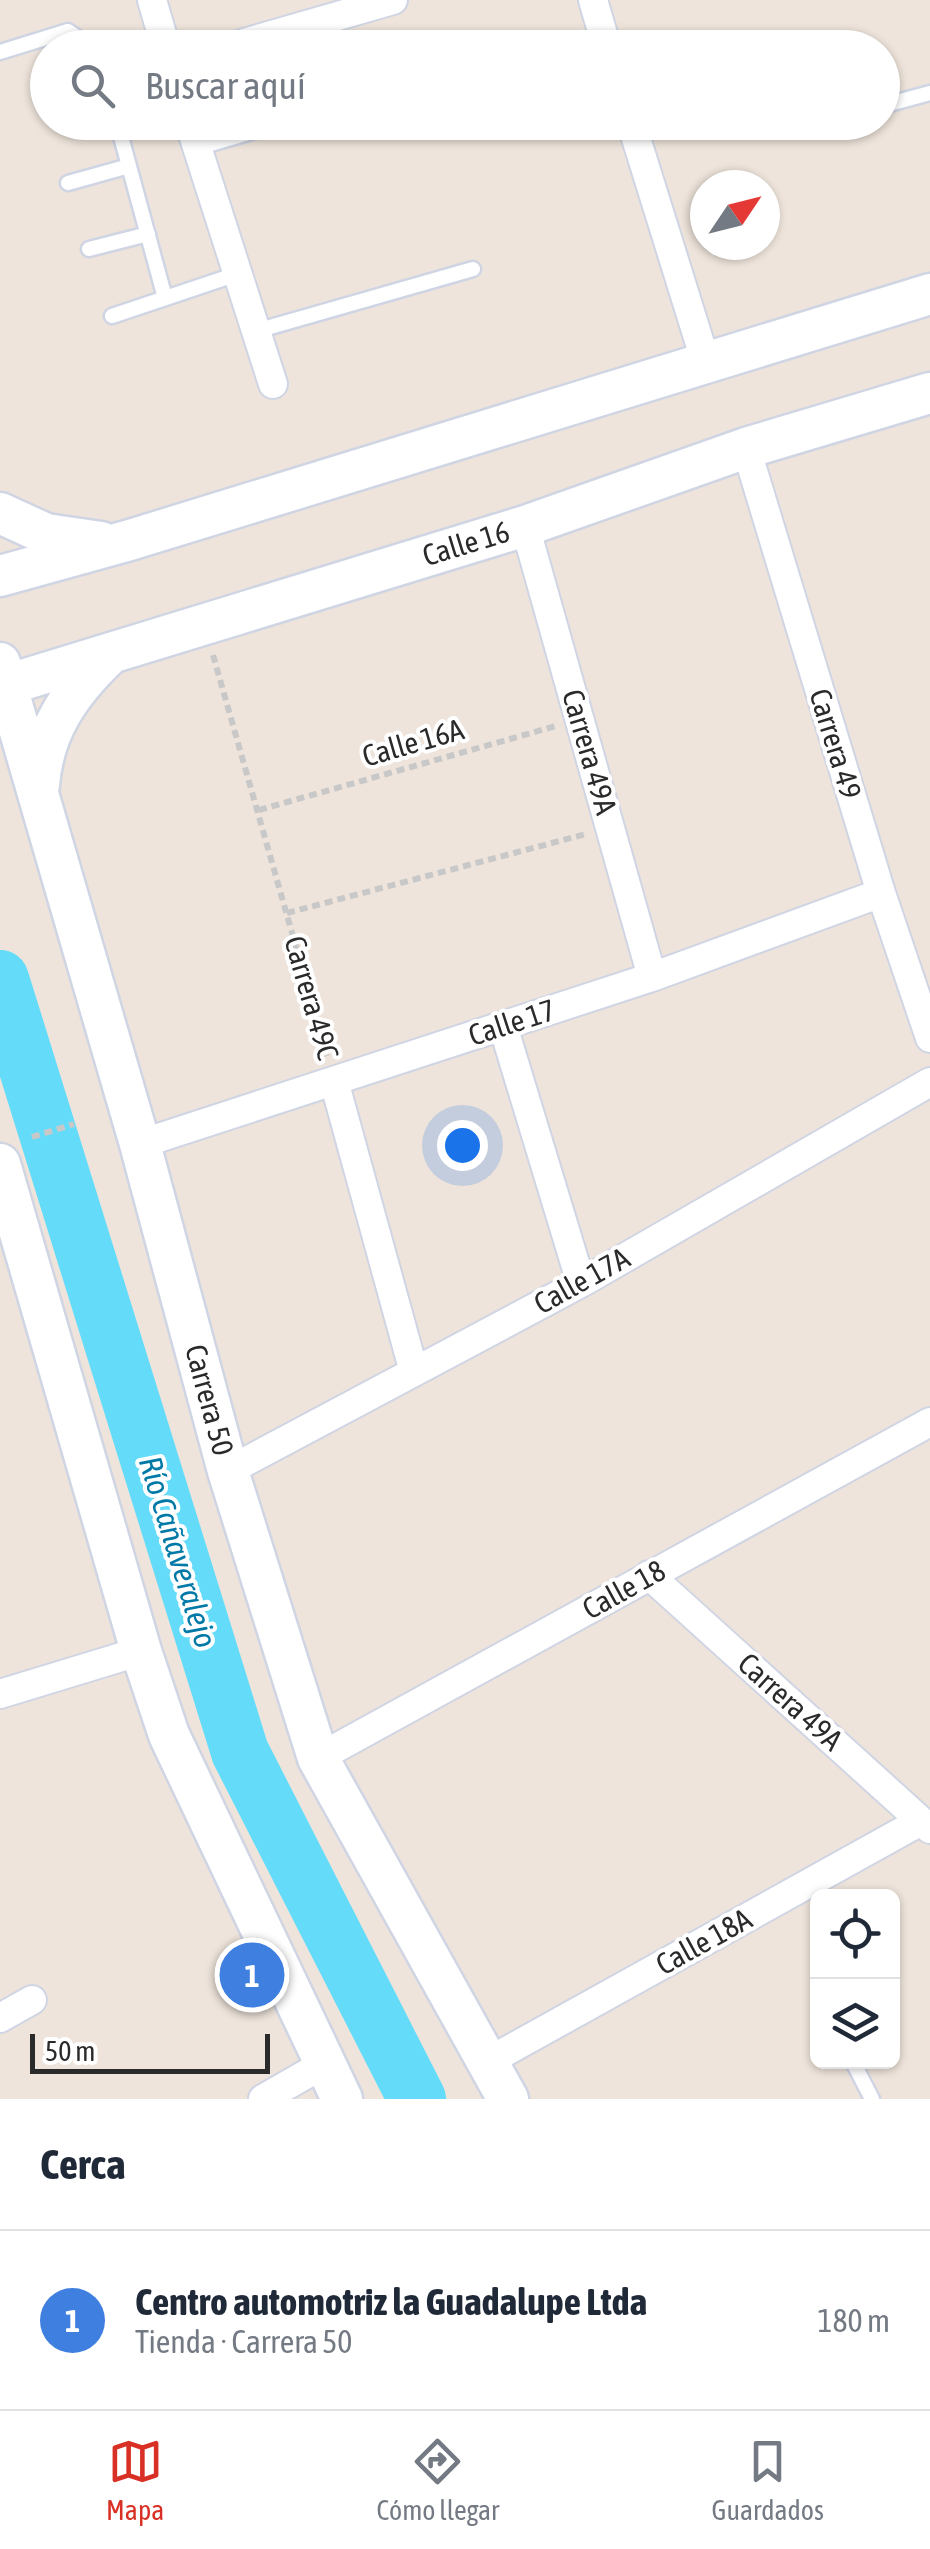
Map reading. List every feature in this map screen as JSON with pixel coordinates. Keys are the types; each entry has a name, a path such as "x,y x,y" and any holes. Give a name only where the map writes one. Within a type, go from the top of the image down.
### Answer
{"main road":[{"path":"0,576 130,540 930,294"},
{"name":"Calle 16","path":"2,678 111,653 525,526 746,448 929,397"},
{"path":"0,513 63,538 96,542 130,540"},
{"path":"39,794 44,750 54,722 79,685 111,653"},
{"name":"Carrera 50","path":"2,678 140,1144 228,1471 318,1758 508,2099"},
{"path":"3,1186 169,1735 342,2099"}],"street":[{"path":"152,0 161,30"},
{"path":"290,30 393,0"},
{"path":"593,0 602,30"},
{"path":"194,140 273,384"},
{"path":"637,140 706,363"},
{"name":"Carrera 49","path":"746,448 881,893 930,1038"},
{"name":"Carrera 49A","path":"525,526 652,977"},
{"name":"Calle 17","path":"140,1144 652,977 881,893"},
{"path":"503,1026 580,1283"},
{"name":"Carrera 49C","path":"334,1081 414,1372"},
{"name":"Calle 17A","path":"228,1471 580,1283 930,1082"},
{"name":"Calle 18","path":"318,1758 930,1422"},
{"name":"Carrera 49A","path":"650,1576 926,1825"},
{"path":"0,1694 141,1651"},
{"name":"Calle 18A","path":"486,2062 926,1825"},
{"path":"0,2018 32,2000"},
{"path":"264,2099 324,2064"}],"lane":[{"path":"0,52 30,43"},
{"path":"900,101 930,93"},
{"path":"122,140 165,298"},
{"path":"68,183 129,166"},
{"path":"89,249 148,234"},
{"path":"256,331 474,269"},
{"path":"112,316 238,274"},
{"path":"857,2069 872,2099"}],"path":[{"name":"Carrera 49C","path":"204,624 334,1081"},
{"name":"Calle 16A","path":"258,810 580,719"},
{"path":"287,913 610,828"},
{"path":"32,1137 74,1124"}],"waterway":[{"name":"Río Cañaveralejo","path":"0,979 240,1752 417,2099"}],"place":[{"name":"Centro automotriz la Guadalupe Ltda","path":"252,1975"}]}
